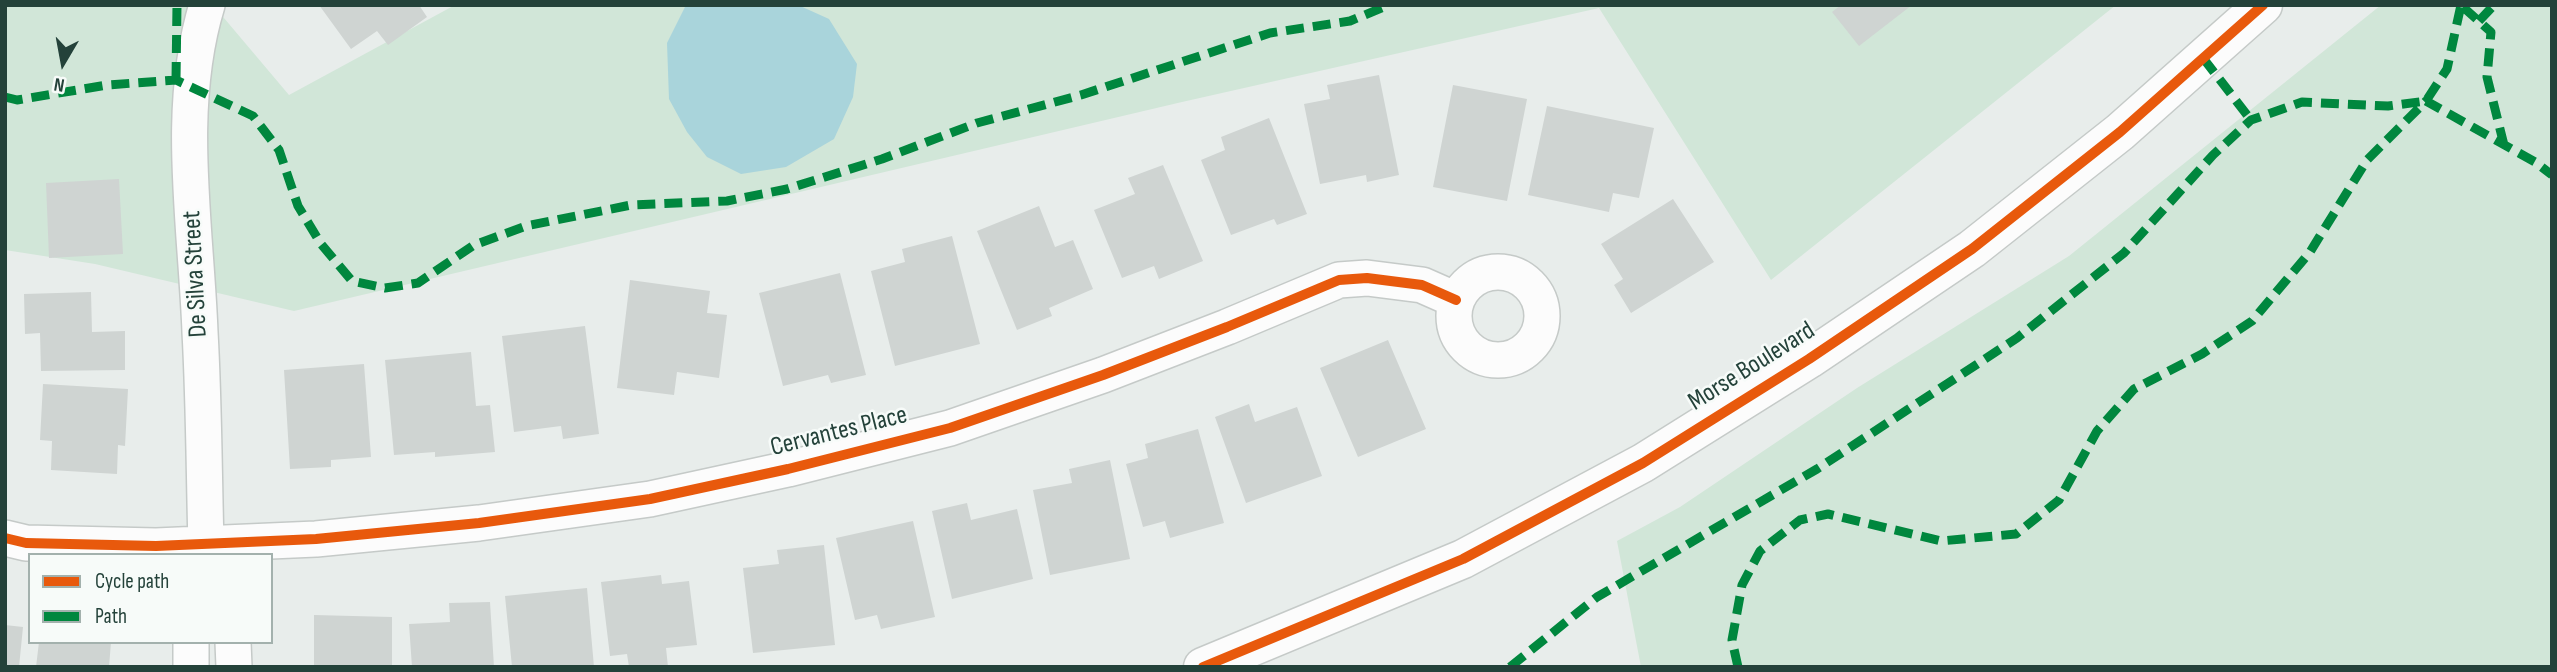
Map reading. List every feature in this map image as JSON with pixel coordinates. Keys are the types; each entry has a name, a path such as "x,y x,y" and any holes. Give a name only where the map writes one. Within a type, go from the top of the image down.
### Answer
{"street":[{"name":"De Silva Street","path":"207,5 201,26 191,96 191,175 200,332 207,551"},
{"name":"Morse Boulevard","path":"1203,667 1463,559 1655,456 1809,359 1972,249 2119,132 2263,5"},
{"name":"Cervantes Place","path":"5,538 26,543 207,551 479,523 650,499 788,469 950,428 1103,375 1339,280 1367,278 1422,285 1456,300"},
{"path":"191,644 191,667"},
{"path":"233,644 234,667"}],"green space":[{"path":"5,5 213,5 289,95 455,5 2116,5 1771,280 1599,8 1182,102 294,311 95,264 5,250"},
{"path":"2381,5 2552,5 2552,667 1641,667 1617,541 1680,507 1857,388 2069,256"}],"water":[{"path":"686,5 798,5 829,19 857,64 853,97 834,139 786,167 741,174 707,157 687,132 669,99 667,43"}],"building":[{"path":"319,5 419,5 427,17 388,45 377,31 351,49"},
{"path":"1841,5 1912,5 1859,46 1832,12"},
{"path":"1379,75 1399,175 1367,182 1366,175 1320,184 1304,104 1330,99 1327,85"},
{"path":"1453,85 1527,99 1507,201 1433,187"},
{"path":"1547,106 1654,128 1639,198 1613,193 1609,212 1528,195"},
{"path":"1269,118 1307,214 1277,225 1274,219 1231,235 1201,160 1225,150 1221,137"},
{"path":"1163,165 1203,261 1159,279 1154,266 1122,278 1094,210 1135,194 1128,178"},
{"path":"119,179 123,254 49,258 46,183"},
{"path":"1673,199 1714,262 1631,313 1614,285 1623,279 1601,244"},
{"path":"1039,206 1055,247 1073,240 1093,289 1049,308 1052,316 1017,330 977,231"},
{"path":"952,236 980,344 895,366 871,271 905,262 902,249"},
{"path":"840,273 866,375 831,383 828,375 783,386 759,293"},
{"path":"630,280 710,291 707,313 727,315 719,378 677,372 674,395 617,388"},
{"path":"91,292 92,332 125,331 125,370 41,371 40,333 25,334 24,294"},
{"path":"585,326 599,434 563,439 561,426 514,432 502,336"},
{"path":"1388,340 1426,429 1358,457 1320,368"},
{"path":"471,352 476,406 490,405 495,452 435,457 435,452 394,455 385,360"},
{"path":"364,364 371,457 331,460 331,467 290,469 284,370"},
{"path":"43,384 128,389 125,446 118,445 117,474 51,470 52,441 40,440"},
{"path":"1249,404 1255,422 1297,407 1322,476 1246,503 1215,417"},
{"path":"1198,429 1224,523 1170,538 1165,521 1143,527 1126,464 1148,458 1145,444"},
{"path":"1110,460 1130,559 1050,575 1033,490 1072,483 1069,469"},
{"path":"967,503 971,520 1017,509 1033,579 952,599 932,511"},
{"path":"913,521 935,617 881,629 877,615 855,620 836,538"},
{"path":"824,545 835,645 753,653 743,568 779,564 777,550"},
{"path":"661,575 662,584 689,581 697,645 666,648 668,667 629,667 627,654 610,656 601,582"},
{"path":"587,588 594,667 512,667 505,596"},
{"path":"490,602 494,667 412,667 409,624 450,622 449,603"},
{"path":"314,615 392,617 392,667 314,667"},
{"path":"5,625 23,627 19,667 5,667"},
{"path":"39,644 111,644 109,667 36,667"}],"marked path":[{"path":"176,80 177,5"},
{"path":"5,97 17,100 107,85 176,80 253,116 279,150 298,206 321,244 352,281 385,288 418,283 474,245 526,226 631,205 727,201 787,189 882,159 977,123 1081,95 1270,33 1350,21 1389,5"},
{"path":"1510,667 1597,597 1817,469 2017,338 2124,253 2213,155 2251,120 2302,102 2388,106 2426,101 2447,69 2461,5"},
{"path":"2479,21 2494,5"},
{"path":"2463,7 2491,32 2487,77 2504,145"},
{"path":"2203,58 2251,120"},
{"path":"1738,667 1732,640 1742,585 1760,551 1800,520 1828,514 1941,541 2016,534 2059,500 2097,431 2134,389 2202,354 2252,321 2310,252 2367,160 2426,101 2535,162 2552,175"}],"cycle path":[{"path":"1203,667 1463,559 1643,463 1809,359 1972,249 2120,132 2263,5"},
{"path":"5,538 26,543 156,546 316,539 479,523 650,499 788,469 950,428 1103,375 1339,280 1367,278 1422,285 1456,300"}]}
